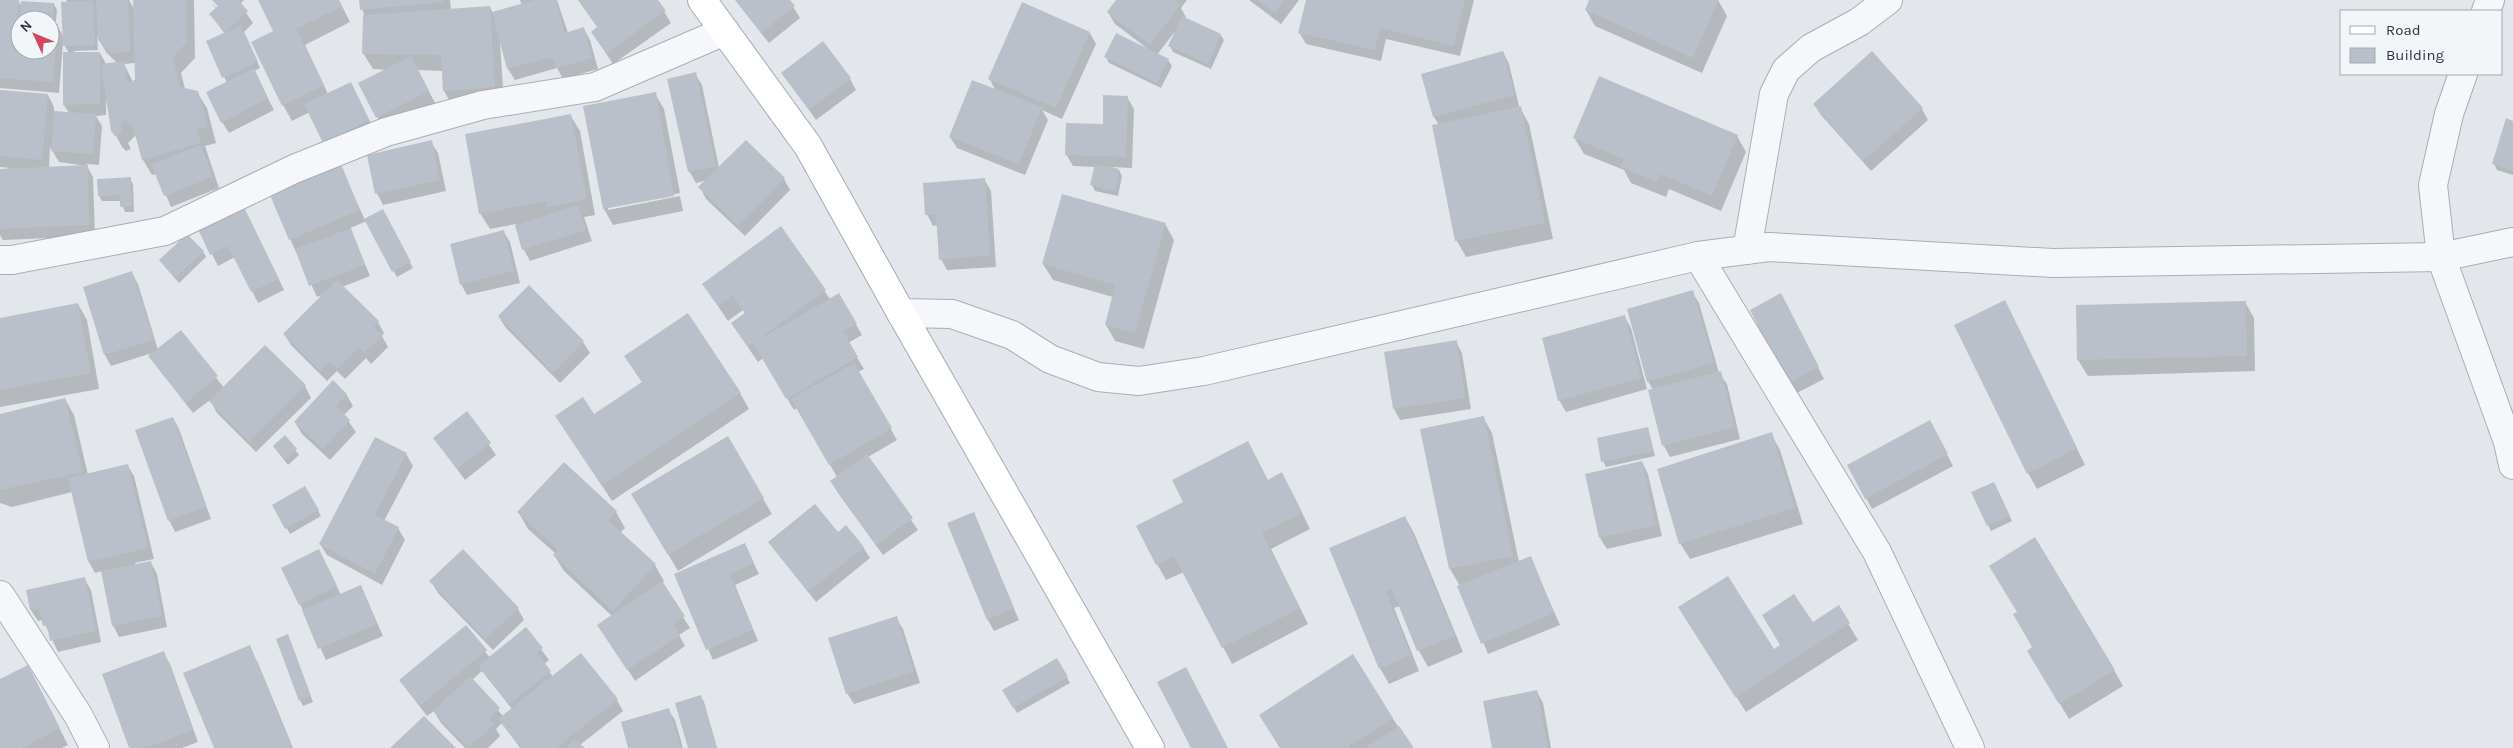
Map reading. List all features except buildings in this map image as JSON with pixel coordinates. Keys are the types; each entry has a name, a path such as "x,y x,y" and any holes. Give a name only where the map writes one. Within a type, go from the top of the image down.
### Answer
{"main road":[{"path":"702,0 808,146 901,313 1150,748"}],"street":[{"path":"1747,250 1774,94 1786,70 1810,48 1859,22 1888,0"},
{"path":"0,260 22,259 165,230 294,169 386,132 483,105 596,87 725,30"},
{"path":"2463,75 2449,114 2433,185 2441,257 2505,433 2513,465"},
{"path":"901,313 952,314 1012,335 1050,359 1098,377 1139,380 1204,371 1698,256 1769,247 2053,263 2441,257 2513,242"},
{"path":"1698,256 1877,552 1970,748"},
{"path":"0,595 78,715 95,748"}]}
